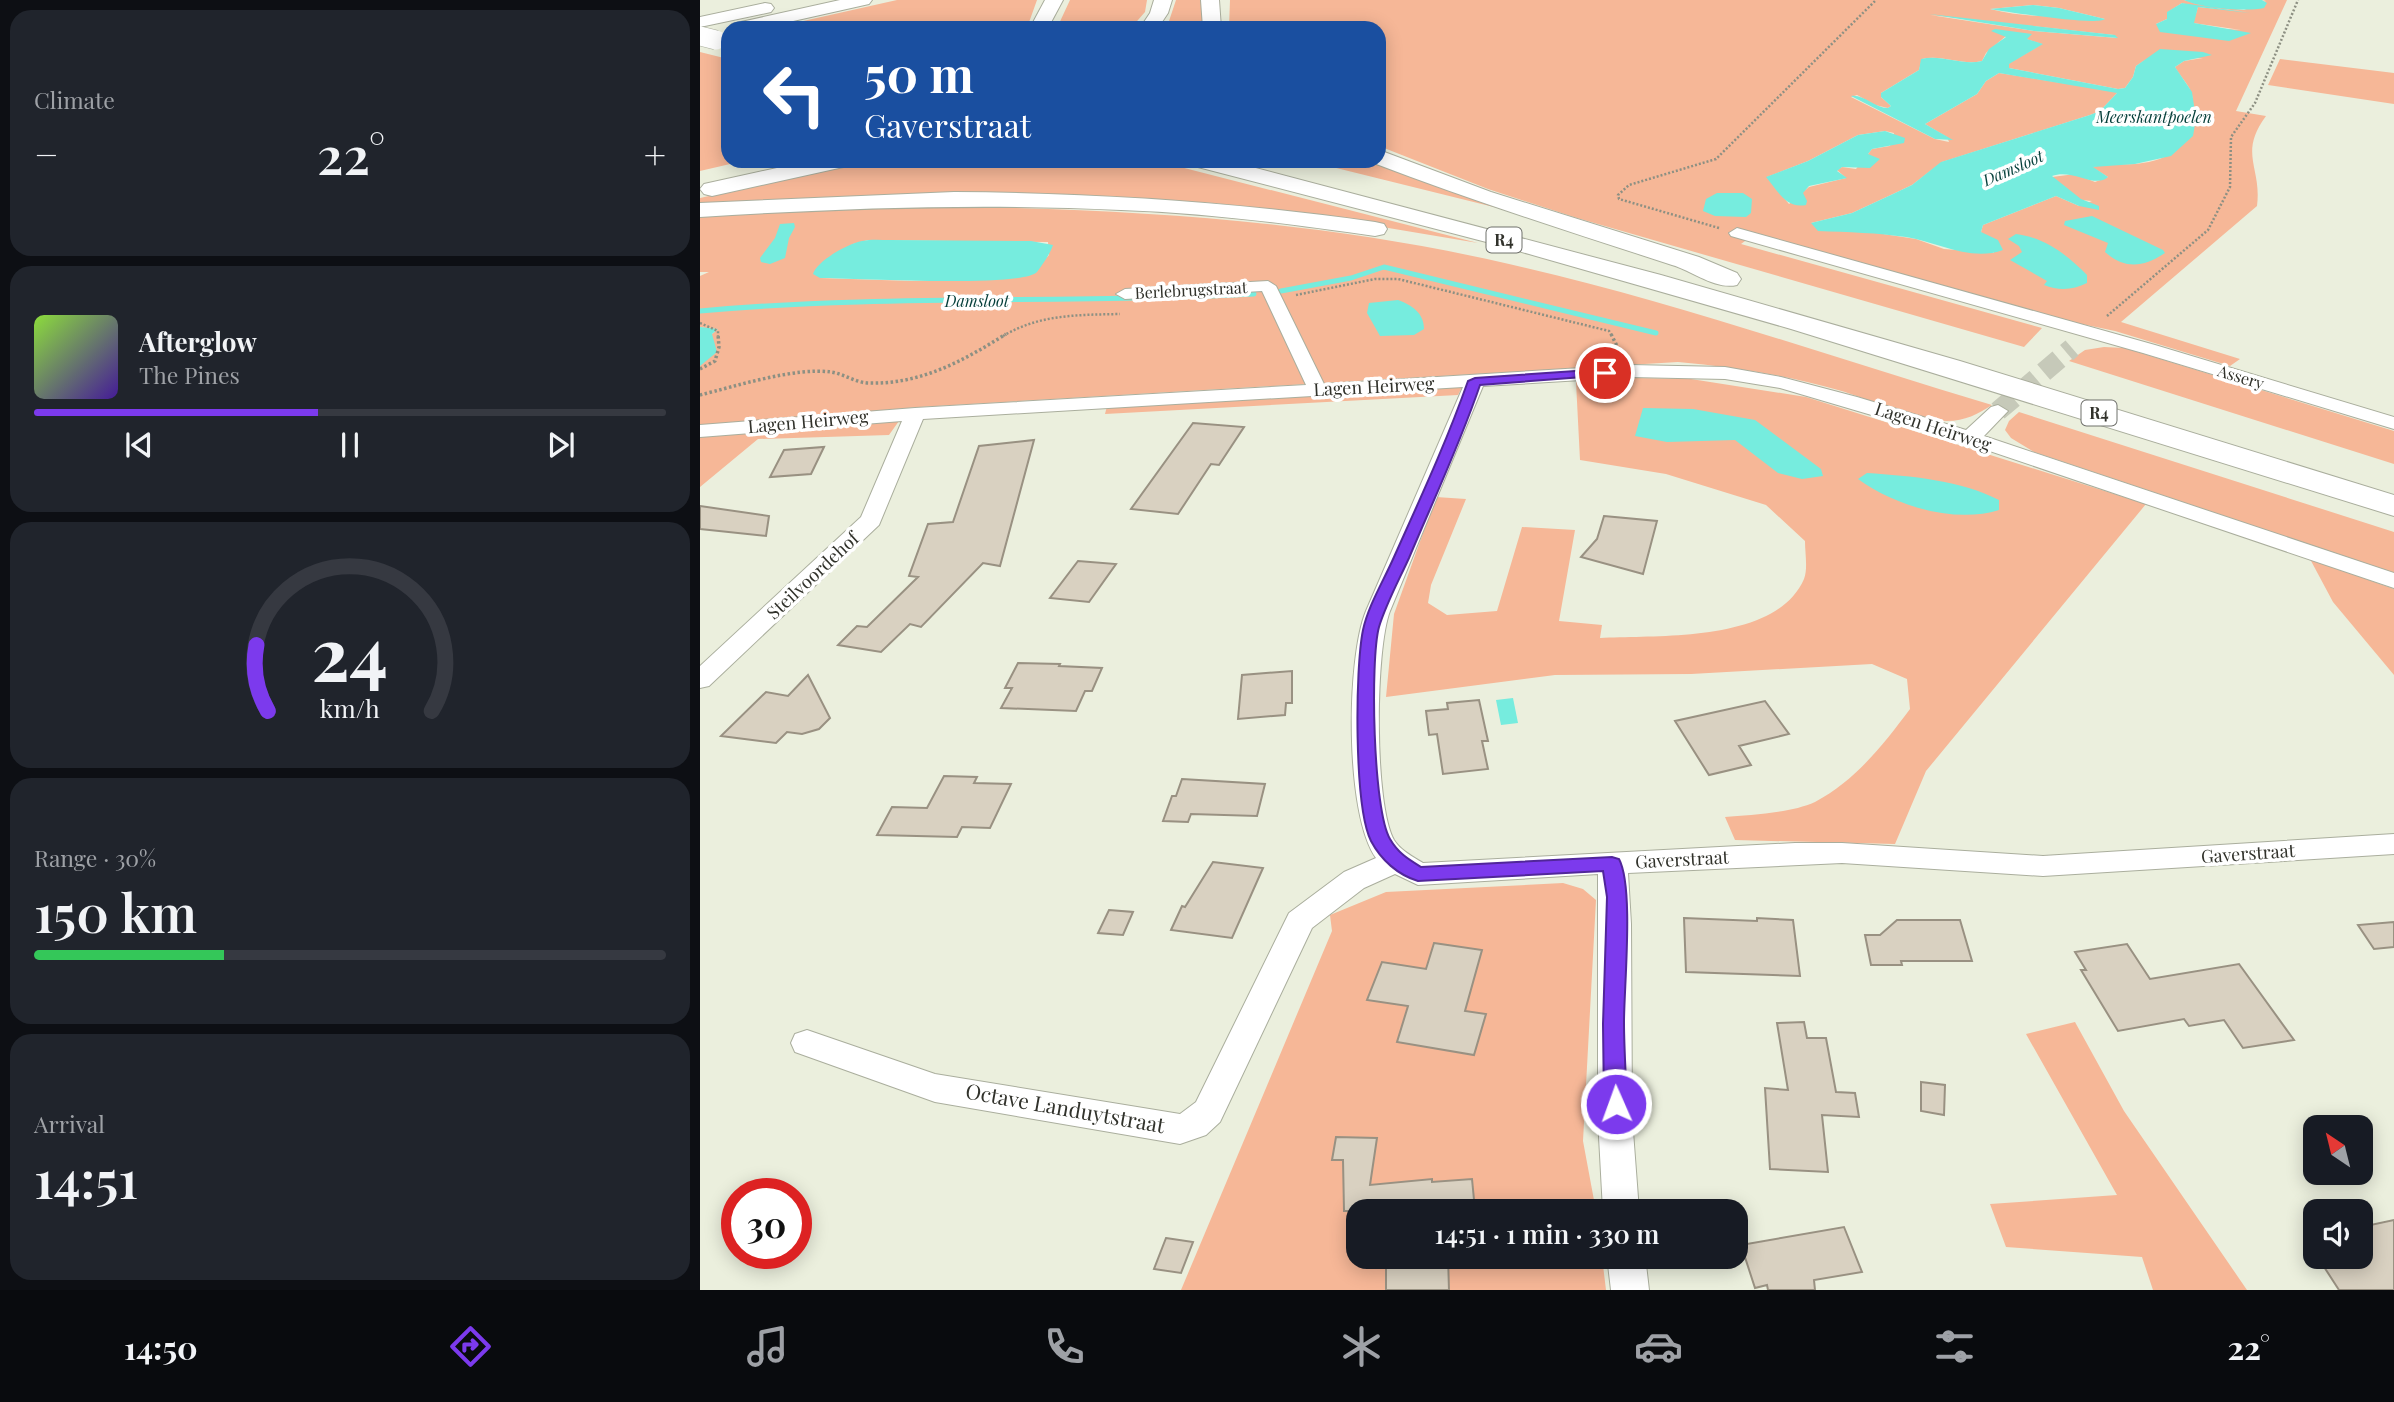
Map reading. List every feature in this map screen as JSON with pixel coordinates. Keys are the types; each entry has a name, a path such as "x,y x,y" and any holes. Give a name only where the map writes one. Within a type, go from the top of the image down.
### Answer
{"highway":[{"path":"700,11 754,0"},
{"path":"700,23 801,0"},
{"path":"769,21 863,0"},
{"path":"1043,21 1054,0"},
{"path":"1154,21 1163,0"},
{"path":"1210,0 1212,21"},
{"path":"700,23 717,36"},
{"path":"1386,160 1483,197 1690,262 1728,279"},
{"path":"700,175 732,168"},
{"path":"700,192 808,168"},
{"name":"R4","path":"1229,168 1615,269 2190,441 2394,506"},
{"name":"R4","path":"1292,168 1728,279 1950,343 2394,480"},
{"path":"700,210 900,199 1023,198 1229,209 1311,218 1482,248 1694,301 1804,324"}],"street":[{"name":"Assery","path":"1737,233 2088,332 2394,424"},
{"name":"Berlebrugstraat","path":"1125,294 1268,286 1273,295"},
{"path":"1273,295 1318,390"},
{"path":"2072,348 2088,332"},
{"name":"Lagen Heirweg","path":"700,431 915,414 1631,371 1725,373 1781,383 1850,401 1970,438 2394,580"},
{"path":"1396,861 1379,839 1372,806 1367,732 1371,628 1460,423 1475,381"},
{"path":"1970,438 1998,411"},
{"name":"Steilvoordehof","path":"700,681 871,520 915,414"},
{"name":"Gaverstraat","path":"1396,861 1418,874 1795,853 1842,853 2043,866 2394,844"},
{"name":"Octave Landuytstraat","path":"807,1043 935,1088 1180,1129 1195,1125 1208,1112 1300,921 1354,880 1396,861"},
{"path":"1612,864 1616,897 1614,1024 1621,1199"},
{"path":"1628,1269 1630,1290"}],"path":[{"path":"1737,233 1619,199 1618,195 1636,183 1716,159 1876,0"},
{"path":"2088,332 2208,230 2230,187 2231,137 2255,103 2298,0"},
{"path":"1273,295 1375,279 1398,279 1609,331 1631,371"},
{"path":"700,395 777,376 831,372 864,383 894,382 921,377 959,363 1023,324 1054,316"},
{"path":"700,323 718,331 719,347 715,361 700,369"}],"shaded area":[{"path":"897,0 1037,0 1030,21 803,21"},
{"path":"1070,0 1147,0 1145,12 1137,21 1060,21"},
{"path":"1176,0 1203,0 1203,21 1169,21"},
{"path":"1230,0 2184,0 2244,10 2266,1 2262,0 2287,0 2236,111 2266,116 2253,141 2252,151 2258,192 2257,206 2121,322 2240,359 2230,366 2115,331 2058,319 1756,233 1741,244 2042,328 2024,347 1577,218 1488,189 1386,149 1386,21 1229,21","holes":["2182,3 2188,5 2248,12 2198,7 2193,23 2241,30 2156,24 2167,19 2168,12","2033,5 2059,8 2105,19 2028,15 1990,9","1930,15 2114,35 2117,38 2034,31","2031,34 2026,39 2042,44 2008,64 2009,68 2118,89 2125,88 2133,77 2136,66 2145,60 2203,58 2184,61 2175,67 2192,95 2193,124 2189,135 2174,152 2164,157 2136,164 2092,167 2108,177 2095,182 2075,174 2052,177 2081,200 2092,201 2079,206 2056,196 1983,225 1981,232 1994,253 1944,249 1916,239 1811,223 1852,213 1893,194 1912,185 1942,162 2100,111 2118,92 1999,73 1986,81 1977,94 1925,124 1947,137 1949,142 1935,139 1851,97 1857,95 1875,105 1888,108 1891,106 1881,97 1881,93 1919,70 1922,59 1982,61 1986,53 2006,36","1885,131 1894,133 1890,146 1872,149 1856,169 1842,167 1837,170 1846,178 1809,187 1789,204 1767,177 1808,161 1858,135"]},
{"path":"700,52 721,57 721,166 700,171"},
{"path":"2280,59 2394,73 2394,104 2268,85"},
{"path":"1386,166 1514,212 1336,168 1386,168"},
{"path":"835,168 1184,168 1478,243 1293,212 1213,203 1076,195 700,207 700,198"},
{"path":"879,206 1038,209 1196,217 1352,235 1509,264 1631,295 1992,405 1954,421 1934,420 1906,414 1851,394 1799,380 1678,362 920,407 700,426 700,366 712,345 712,334 717,330 700,327 700,276 709,272 700,272 700,217","holes":["868,240 1048,242 1049,255 1039,266 1013,278 912,281 820,278 830,257 853,244"]},
{"path":"2125,348 2394,431 2394,464 2069,361 2085,350"},
{"path":"1637,378 1691,379 1806,397 2146,504 1926,771 1895,844 1735,840 1725,817 1805,806 1830,793 1868,761 1910,709 1907,679 1872,664 1691,674 1555,675 1386,697 1394,614 1436,497 1466,499 1431,585 1428,603 1447,615 1497,611 1522,527 1575,530 1559,621 1602,625 1600,638 1714,631 1743,625 1769,615 1790,600 1804,579 1805,541 1766,505 1666,474 1580,460 1576,382"},
{"path":"1463,385 1458,395 1105,414 1107,406"},
{"path":"2019,412 2394,532 2394,573 2034,452 2011,438 2005,430 2009,421"},
{"path":"899,421 889,435 758,439 700,487 700,437"},
{"path":"2310,559 2394,589 2394,675 2333,602"},
{"path":"1563,883 1583,889 1596,900 1583,1141 1594,1199 1346,1199 1346,1269 1603,1269 1606,1290 1181,1290 1332,931 1330,915 1386,892"},
{"path":"2075,1022 2124,1111 2247,1290 2153,1290 2142,1257 2006,1247 1990,1204 2117,1195 2026,1034"}],"water":[{"path":"2184,0 2262,0 2267,3 2264,8 2235,9"},
{"path":"2182,3 2250,13 2198,7 2194,23 2251,33 2229,41 2160,32 2156,24 2167,19 2167,12"},
{"path":"2033,5 2105,19 2069,20 1990,9"},
{"path":"1929,14 2115,35 2118,38 2034,31"},
{"name":"Meerskantpoelen","path":"1995,29 2032,34 2027,39 2043,44 2009,64 2009,68 2118,89 2125,88 2133,77 2136,66 2160,49 2212,55 2184,61 2175,67 2192,92 2196,119 2193,136 2171,156 2135,164 2093,167 2108,177 2103,180 2090,180 2067,174 2052,176 2081,199 2099,206 2099,210 2079,206 2056,196 1983,225 1981,232 1998,240 2003,250 1979,254 1918,239 1818,231 1811,223 1852,213 1893,194 1912,185 1941,162 2090,115 2100,111 2117,93 1999,73 1986,81 1977,94 1925,124 1953,140 1935,139 1851,96 1888,108 1891,106 1881,97 1881,93 1919,70 1921,59 1982,61 1989,49 2006,37 1991,31"},
{"path":"1885,131 1905,138 1904,143 1872,149 1868,154 1880,159 1870,168 1842,167 1837,171 1847,178 1809,186 1803,193 1806,205 1799,206 1788,202 1766,177 1808,161 1858,135"},
{"path":"1717,193 1743,193 1752,199 1751,213 1746,217 1715,216 1703,211 1706,199"},
{"path":"2092,216 2165,253 2142,264 2127,264 2105,252 2108,243 2064,225 2065,221"},
{"path":"794,223 785,258 770,264 761,262 760,258 775,238 780,224"},
{"path":"2016,234 2037,239 2064,254 2087,275 2087,283 2066,289 2044,285 2047,281 2010,260 2022,252 2019,246 2008,239"},
{"path":"865,240 1031,241 1053,245 1037,272 1025,277 934,281 820,278 813,274 820,264 833,254"},
{"path":"1398,300 1416,310 1422,318 1424,329 1414,335 1380,336 1367,313 1369,303"},
{"path":"700,327 718,329 712,334 717,352 700,366"},
{"path":"1643,408 1693,409 1755,420 1821,469 1823,476 1802,479 1778,473 1735,440 1667,442 1635,436"},
{"path":"1867,473 1952,483 1999,500 1999,510 1964,515 1926,510 1889,497 1858,479"},
{"path":"1513,698 1518,723 1501,725 1496,700"}],"building":[{"path":"1193,423 1244,427 1219,465 1211,464 1178,514 1131,509"},
{"path":"1034,440 1000,566 983,563 921,627 910,624 881,652 838,645 857,626 867,627 918,577 909,576 928,524 953,522 979,446"},
{"path":"824,447 811,474 770,477 784,450"},
{"path":"700,506 769,516 766,536 700,529"},
{"path":"1604,516 1657,521 1643,574 1581,557 1597,539"},
{"path":"1078,561 1116,564 1089,602 1050,598"},
{"path":"1018,663 1102,668 1092,691 1085,691 1076,711 1001,708 1012,688 1005,688"},
{"path":"1292,671 1292,703 1286,703 1285,715 1238,719 1242,675"},
{"path":"808,675 830,718 819,729 802,734 787,732 776,743 721,736 766,692 788,696"},
{"path":"1479,700 1488,741 1482,741 1488,769 1443,774 1437,734 1429,735 1426,711 1448,709 1447,703"},
{"path":"1765,701 1789,734 1739,746 1751,765 1709,775 1675,721"},
{"path":"944,776 977,777 974,783 1011,784 990,828 962,827 957,837 877,835 892,807 927,808"},
{"path":"1182,779 1265,784 1257,816 1191,814 1188,822 1163,821 1172,796 1176,796"},
{"path":"1213,862 1263,868 1232,938 1171,930 1182,906 1185,907"},
{"path":"1109,910 1133,912 1123,935 1098,933"},
{"path":"1684,918 1793,920 1800,976 1686,972"},
{"path":"1897,920 1960,920 1972,961 1901,961 1902,965 1871,965 1865,935 1880,935"},
{"path":"2394,922 2394,947 2374,949 2358,925"},
{"path":"1434,943 1482,950 1465,1011 1486,1014 1474,1055 1397,1042 1408,1006 1367,1000 1382,962 1426,969"},
{"path":"2127,944 2150,979 2239,964 2294,1040 2243,1048 2224,1020 2189,1026 2184,1019 2118,1031 2081,970 2086,970 2075,952"},
{"path":"1804,1022 1807,1038 1826,1038 1836,1092 1855,1093 1859,1117 1822,1115 1828,1172 1770,1169 1765,1088 1788,1090 1777,1023"},
{"path":"1921,1082 1945,1085 1944,1115 1921,1111"},
{"path":"1336,1137 1377,1138 1370,1185 1432,1179 1432,1182 1472,1179 1474,1199 1346,1199 1344,1211 1343,1160 1332,1160"},
{"path":"2394,1220 2394,1290 2339,1290 2325,1269 2373,1269 2373,1224"},
{"path":"1844,1227 1862,1272 1814,1280 1815,1290 1768,1290 1767,1285 1755,1288 1748,1266 1748,1244"},
{"path":"1166,1238 1193,1242 1181,1273 1154,1269"},
{"path":"1386,1269 1448,1269 1449,1290 1386,1290"}],"waterway":[{"name":"Damsloot","path":"1281,291 1351,278 1384,267 1656,333"},
{"name":"Damsloot","path":"700,311 838,303 1254,294"}],"tunnel":[{"path":"1998,411 2072,348"}],"route":[{"path":"1605,373 1475,381 1460,423 1371,628 1367,680 1367,745 1372,806 1379,839 1396,861 1418,874 1612,864 1616,897 1616,1104"}]}
